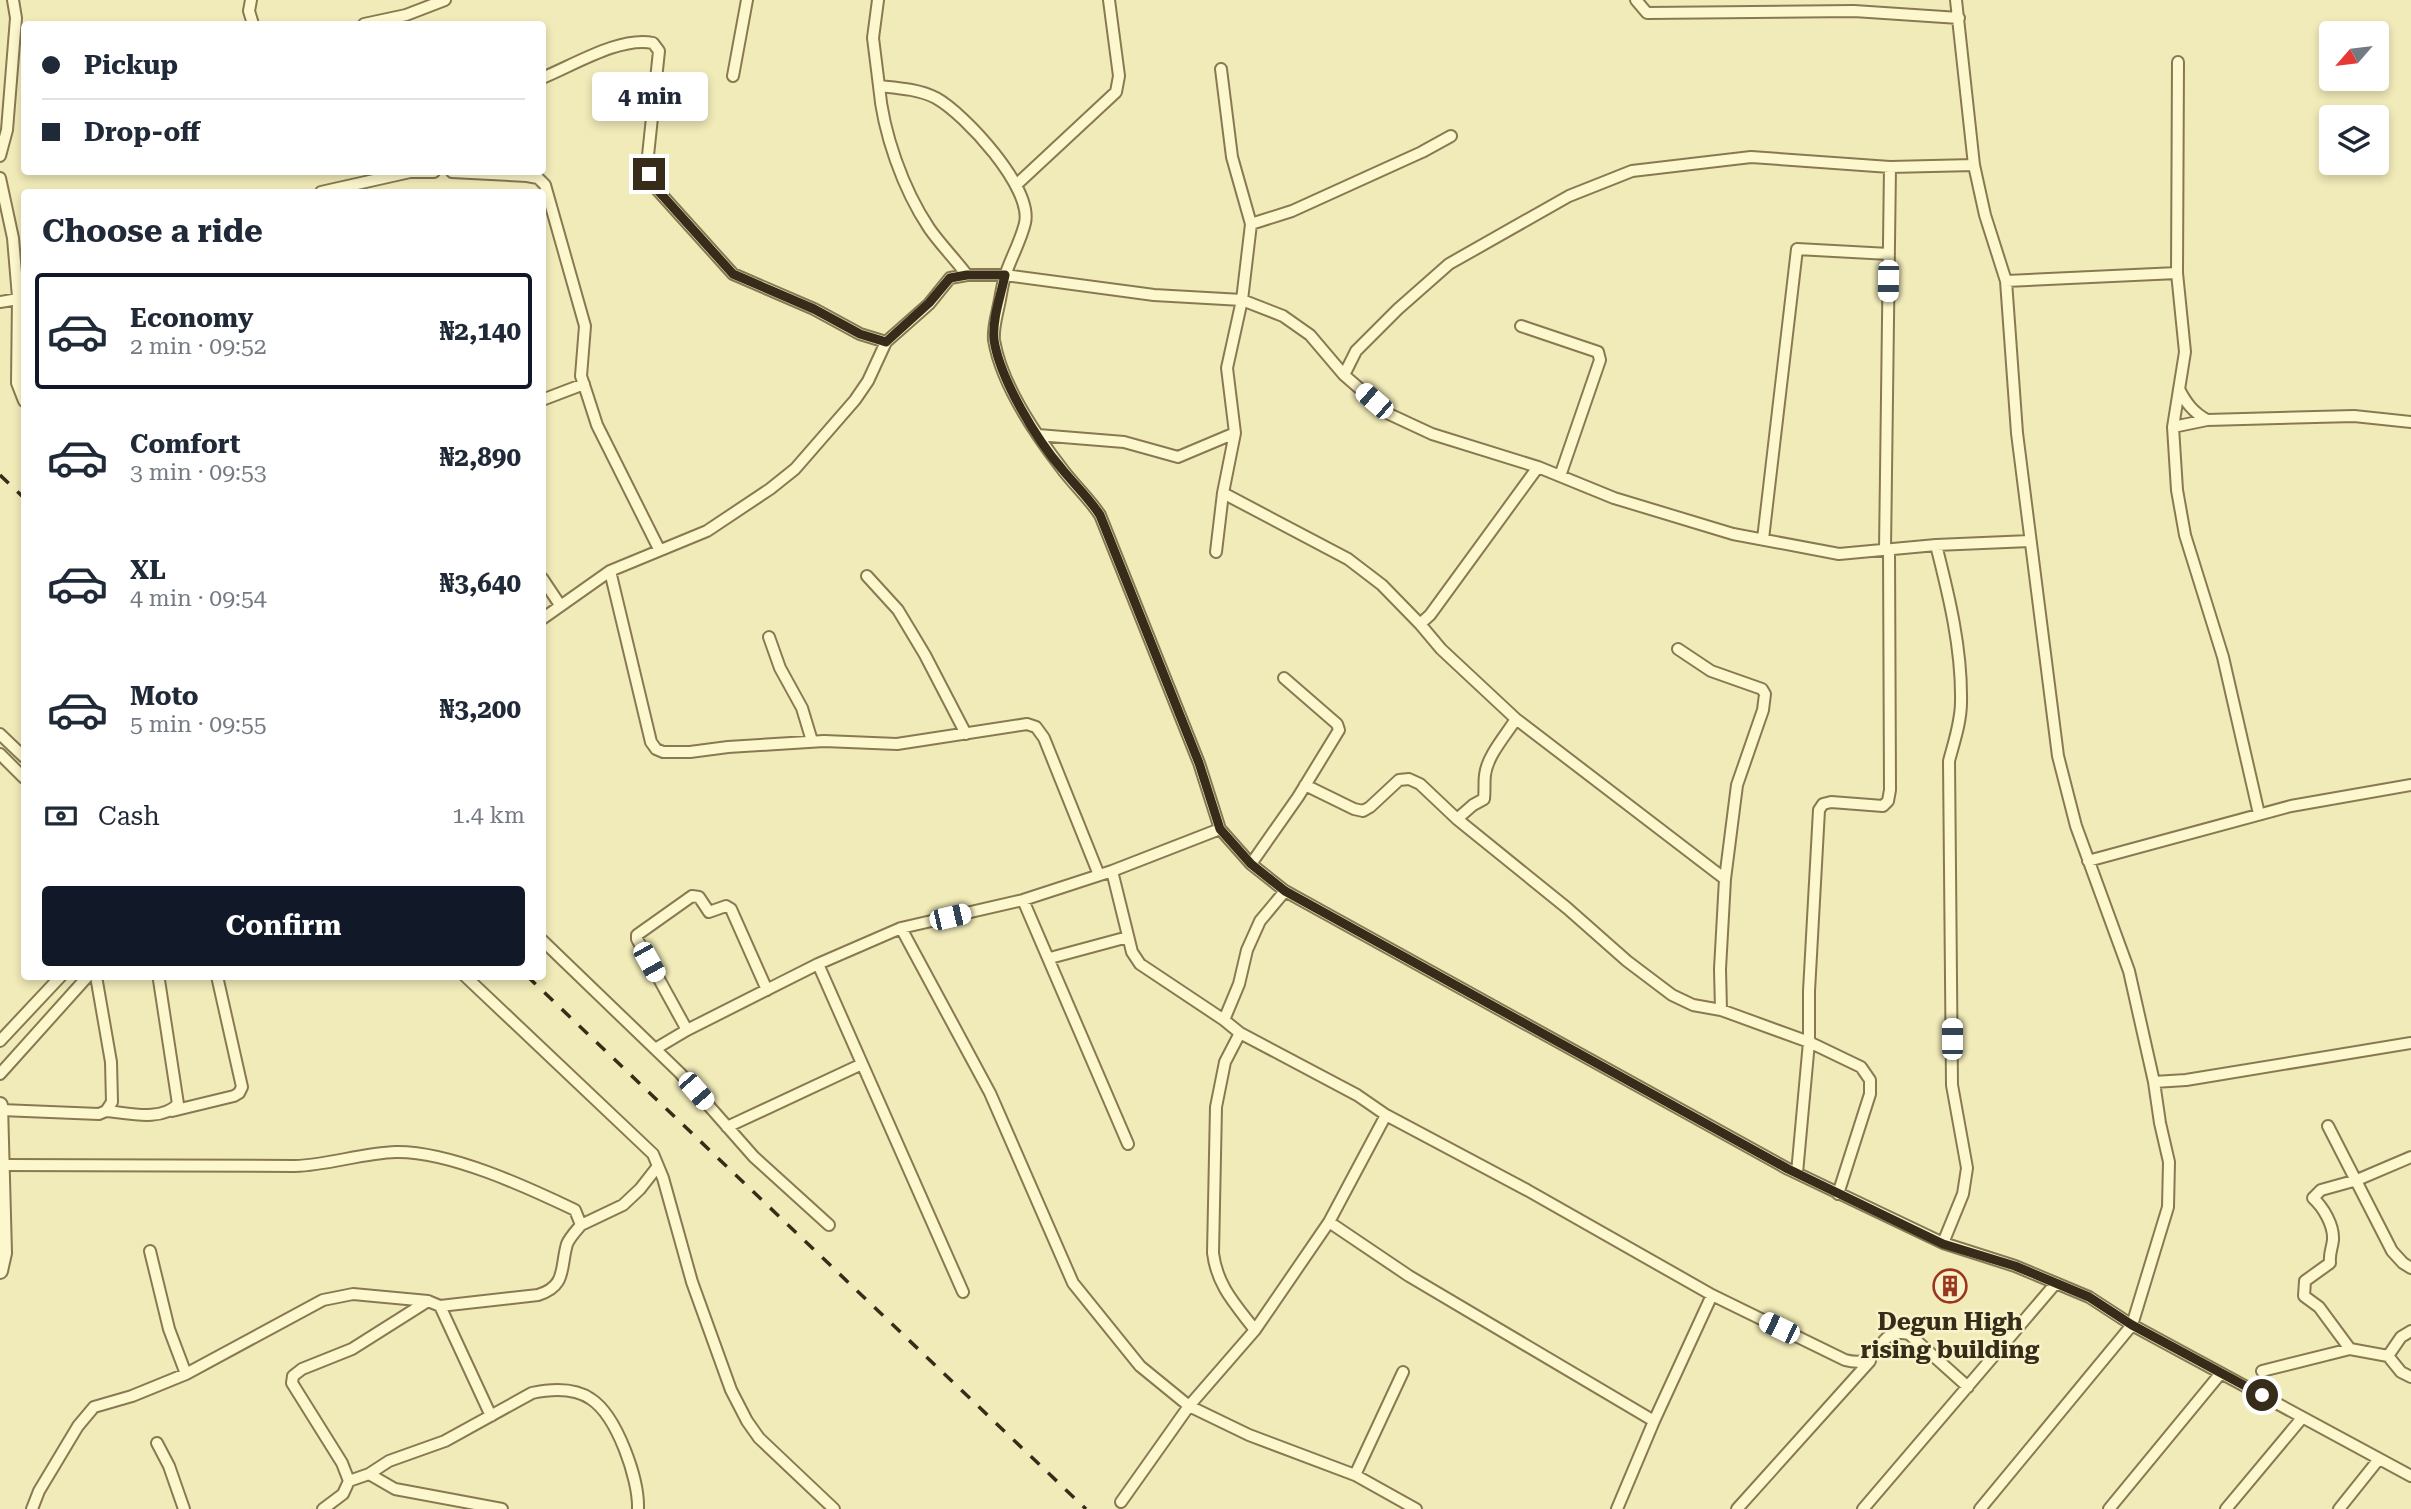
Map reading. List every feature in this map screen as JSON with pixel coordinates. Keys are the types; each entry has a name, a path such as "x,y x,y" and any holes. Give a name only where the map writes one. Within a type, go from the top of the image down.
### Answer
{"street":[{"path":"0,156 7,130 16,18 13,0"},
{"path":"251,0 249,11 252,21"},
{"path":"408,20 445,0"},
{"path":"733,76 747,0"},
{"path":"878,0 873,38 880,106 888,137 914,199 930,228 967,275"},
{"path":"1016,184 1116,92 1119,76 1110,0"},
{"path":"1636,0 1647,13 1854,11 1959,18"},
{"path":"1956,0 1974,165 1984,215 2006,281 2010,310 2016,420 2058,756 2076,826 2129,971 2169,1162 2168,1207 2132,1325 1980,1509"},
{"path":"546,76 623,44 640,40 653,43 659,51 648,165 652,184 733,274 814,309 860,334 886,342"},
{"path":"2178,62 2177,273 2185,352 2173,427 2177,490 2185,535 2224,657 2259,814"},
{"path":"1216,552 1223,493 1235,433 1227,368 1242,300 1251,224 1232,157 1221,69"},
{"path":"879,86 918,91 936,98 953,110 988,145 1016,184 1026,221 1005,275 994,328 994,341 1006,379 1038,435 1100,515 1199,763 1220,829 1251,864 1285,891 1797,1173 1943,1244 2015,1266 2089,1297 2132,1325 2411,1476"},
{"path":"1251,224 1292,211 1451,136"},
{"path":"1344,375 1356,351 1449,264 1569,195 1632,171 1751,157 1891,167 1974,165"},
{"path":"1797,1173 1809,1042 1809,990 1819,810 1823,804 1831,802 1883,806 1888,801 1890,790 1887,550 1891,167"},
{"path":"355,175 357,185"},
{"path":"336,189 398,175"},
{"path":"510,175 538,178 545,185 585,326 581,376 597,425 659,550"},
{"path":"0,178 13,238 21,298 17,383 21,393"},
{"path":"1763,539 1797,249 1889,254"},
{"path":"2006,281 2177,273"},
{"path":"546,617 610,570 707,531 795,469 855,400 886,342 929,303 950,278 967,275 1005,275 1154,295 1242,300 1283,316 1310,335 1344,375 1389,414 1422,429 1538,467 1614,498 1733,534 1839,554 1936,545 2030,541"},
{"path":"0,302 21,298"},
{"path":"1521,326 1598,352 1600,360 1560,476"},
{"path":"546,398 584,384"},
{"path":"2179,388 2186,403 2207,421"},
{"path":"2173,427 2207,421 2354,416 2411,422"},
{"path":"1038,435 1124,442 1178,457 1235,433"},
{"path":"1420,624 1430,615 1538,467"},
{"path":"1223,493 1348,559 1381,585 1441,649 1516,719 1725,879"},
{"path":"1936,545 1953,613 1962,703 1949,761 1952,1085 1967,1168 1963,1194 1943,1244"},
{"path":"610,570 651,742 656,749 663,752 690,752 812,741 897,744 1027,724 1036,727 1044,738 1099,875"},
{"path":"867,576 898,610 966,734"},
{"path":"546,584 560,605"},
{"path":"769,637 780,668 802,708 812,741"},
{"path":"1678,649 1711,671 1762,689 1765,694 1763,710 1737,785 1725,879 1720,969 1721,1010"},
{"path":"1251,864 1339,730 1337,724 1284,678"},
{"path":"1457,820 1484,799 1488,764 1516,719"},
{"path":"0,734 21,754"},
{"path":"0,754 21,775"},
{"path":"1305,785 1363,811 1399,780 1409,779 1420,785 1457,820 1672,995 1693,1005 1721,1010 1809,1042 1861,1067 1870,1080 1870,1094 1838,1194"},
{"path":"2088,861 2291,806 2411,785"},
{"path":"655,1049 818,964 901,928 1023,900 1112,871 1220,829"},
{"path":"1112,871 1132,952 1140,964 1240,1033 1357,1095 1386,1115 1527,1190 1712,1295 1845,1360 1858,1364 1872,1359"},
{"path":"1224,1020 1239,984 1247,950 1260,921 1285,891"},
{"path":"687,1030 637,935 639,931 692,897 699,897 709,912 726,906 731,909 767,990"},
{"path":"1023,900 1128,1143"},
{"path":"901,928 990,1093 1073,1283 1140,1366 1189,1406 1249,1435 1354,1475 1397,1505 1416,1509"},
{"path":"1050,958 1128,937"},
{"path":"546,944 655,1049 754,1157 829,1225"},
{"path":"818,964 963,1292"},
{"path":"0,1041 57,980"},
{"path":"0,1074 84,980"},
{"path":"97,980 111,1062 112,1102 106,1111"},
{"path":"159,980 178,1104 171,1111"},
{"path":"0,1271 4,1253 0,1107 160,1115 239,1093 242,1087 218,980"},
{"path":"469,980 653,1154 692,1282 732,1390 747,1421 759,1438 834,1509"},
{"path":"1240,1033 1225,1062 1216,1107 1213,1253 1221,1286 1255,1330"},
{"path":"2154,1082 2186,1080 2411,1042"},
{"path":"727,1127 862,1064"},
{"path":"1121,1502 1189,1406 1255,1330 1329,1222 1386,1115"},
{"path":"2328,1126 2392,1251 2411,1268"},
{"path":"2,1165 295,1166 321,1165 346,1157 425,1153 529,1188 575,1210 581,1225"},
{"path":"2350,1349 2319,1307 2304,1296 2305,1281 2330,1263 2329,1252 2333,1240 2322,1206 2313,1198 2321,1190 2357,1180 2411,1157"},
{"path":"32,1509 39,1490 78,1426 94,1407 132,1396 186,1374 323,1300 353,1294 428,1301 440,1306 550,1292 559,1282 568,1240 581,1225 623,1205 658,1166"},
{"path":"1329,1222 1409,1276 1654,1420"},
{"path":"150,1251 169,1329 186,1374"},
{"path":"1863,1509 2056,1283"},
{"path":"1616,1509 1712,1295"},
{"path":"349,1481 342,1463 292,1383 293,1376 302,1369 352,1349 428,1301"},
{"path":"440,1306 491,1416"},
{"path":"1737,1509 1872,1359 1886,1337 1898,1331 1909,1334 1968,1387"},
{"path":"2388,1356 2402,1337 2411,1331"},
{"path":"2262,1371 2350,1349 2388,1356 2401,1372 2411,1377"},
{"path":"1354,1475 1403,1372"},
{"path":"2109,1509 2221,1373"},
{"path":"323,1509 343,1494 349,1481 369,1474 389,1461 445,1441 532,1392 546,1390 563,1390 592,1399 607,1416 634,1478 638,1509"},
{"path":"2231,1507 2302,1418"},
{"path":"158,1443 184,1509"},
{"path":"2339,1509 2379,1459"},
{"path":"369,1474 395,1489 502,1509"}],"railway":[{"path":"0,475 21,495"},
{"path":"531,980 1086,1509"}],"place":[{"name":"Degun High rising building","path":"1950,1286"}],"route":[{"path":"649,174 652,184 733,274 765,286 874,340 886,342 929,303 950,278 1005,275 994,328 994,341 1006,379 1038,435 1100,515 1199,763 1220,829 1251,864 1285,891 1788,1169 1943,1244 2015,1266 2089,1297 2132,1325 2262,1395"}]}
